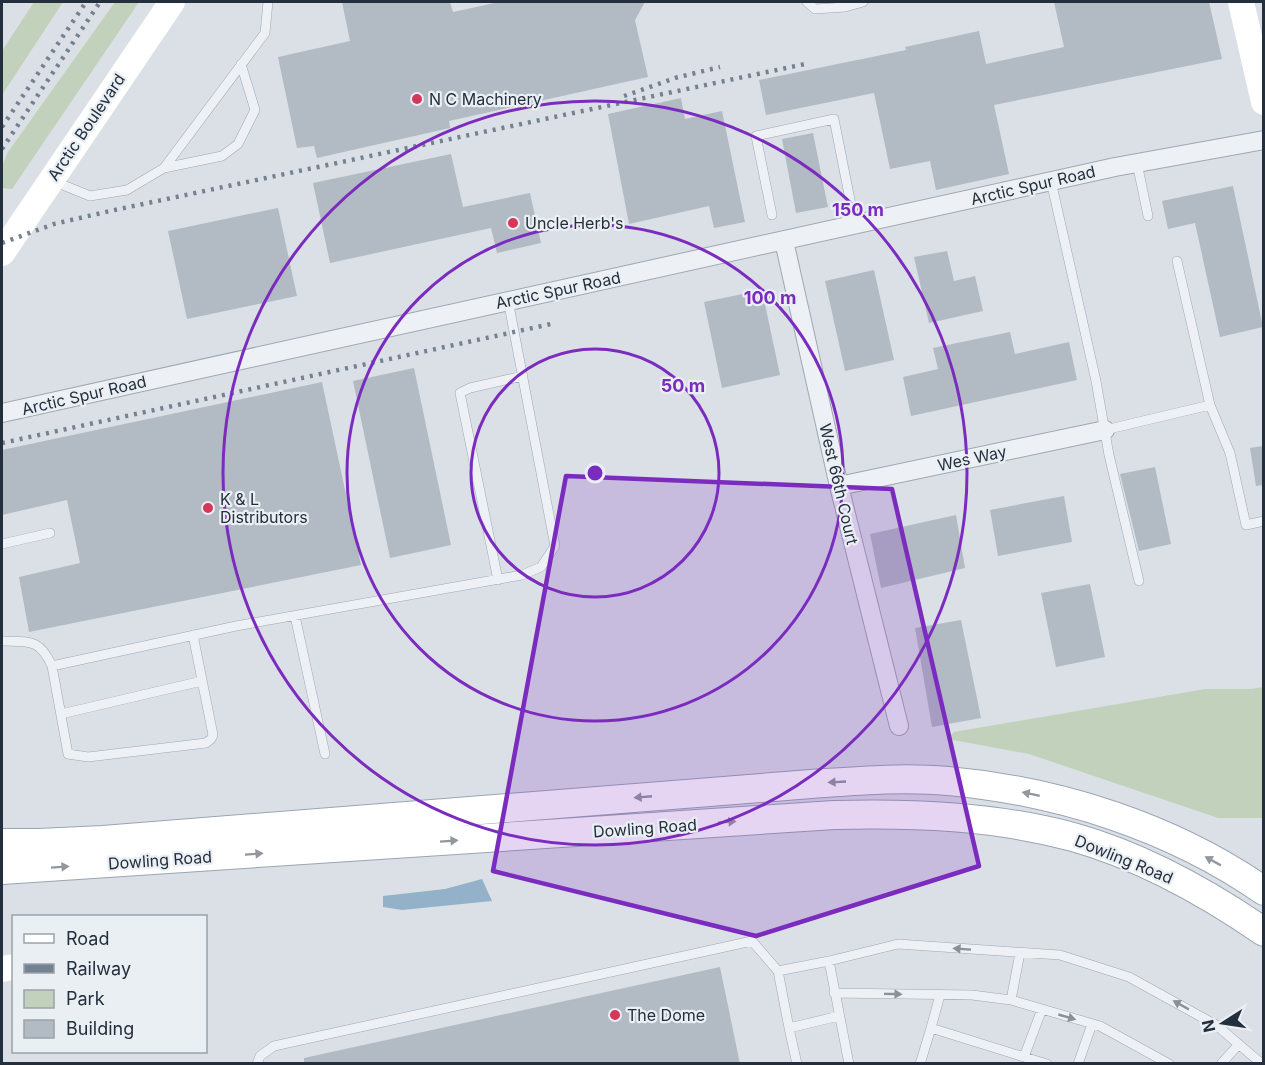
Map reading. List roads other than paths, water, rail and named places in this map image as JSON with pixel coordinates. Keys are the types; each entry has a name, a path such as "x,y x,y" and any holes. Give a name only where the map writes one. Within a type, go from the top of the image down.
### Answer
{"main road":[{"name":"Arctic Boulevard","path":"2,253 172,2"},
{"path":"1241,2 1263,102"},
{"name":"Dowling Road","path":"2,843 103,840 811,784 885,780 946,781 1005,789 1058,800 1124,820 1178,842 1263,891"},
{"name":"Dowling Road","path":"2,870 895,813 996,822 1075,838 1130,857 1167,875 1206,896 1263,932"}],"street":[{"name":"Arctic Spur Road","path":"2,413 1115,167 1263,140"},
{"name":"West 66th Court","path":"784,241 839,486 899,726"},
{"name":"Wes Way","path":"839,486 1105,430"}],"lane":[{"path":"164,168 264,33 268,2"},
{"path":"807,2 816,9 845,7 863,2"},
{"path":"51,180 90,196 127,190 164,168 222,156 238,144 255,110 241,64"},
{"path":"772,215 756,135 834,119 855,225"},
{"path":"1137,163 1148,216"},
{"path":"1051,182 1139,581"},
{"path":"1177,261 1210,405 1230,453 1246,525 1263,521"},
{"path":"52,666 193,635 498,580 522,575 541,567 555,546 508,300"},
{"path":"498,580 460,393 470,388 523,376"},
{"path":"1105,430 1210,405"},
{"path":"2,544 50,533"},
{"path":"295,616 325,754"},
{"path":"2,641 32,642 45,651 52,666 68,754 88,757 206,743 211,740 213,735 193,635"},
{"path":"61,714 202,681"},
{"path":"257,1064 260,1056 274,1046 752,941 778,971 797,1064"},
{"path":"778,971 898,944 1060,955 1129,977 1216,1025 1262,1064"},
{"path":"1011,1000 1020,953"},
{"path":"829,961 849,1064"},
{"path":"834,993 972,995 1011,1000 1100,1026 1169,1064"},
{"path":"920,1064 940,995"},
{"path":"1024,1057 1042,1010"},
{"path":"789,1028 839,1016"},
{"path":"1078,1064 1092,1024"},
{"path":"932,1028 1047,1064"},
{"path":"1221,1064 1239,1044"}],"water":[{"path":"482,879 492,901 402,910 383,907 383,896 445,889"}],"railway":[{"path":"2,127 86,2"},
{"path":"2,149 100,2"},
{"path":"2,243 54,224 110,211 805,64"},
{"path":"624,96 675,78 720,67"},
{"path":"2,443 551,324"}],"place":[{"name":"N C Machinery","path":"417,99"},
{"name":"Uncle Herb's","path":"513,223"},
{"name":"K & L Distributors","path":"208,508"},
{"name":"The Dome","path":"615,1015"}]}
